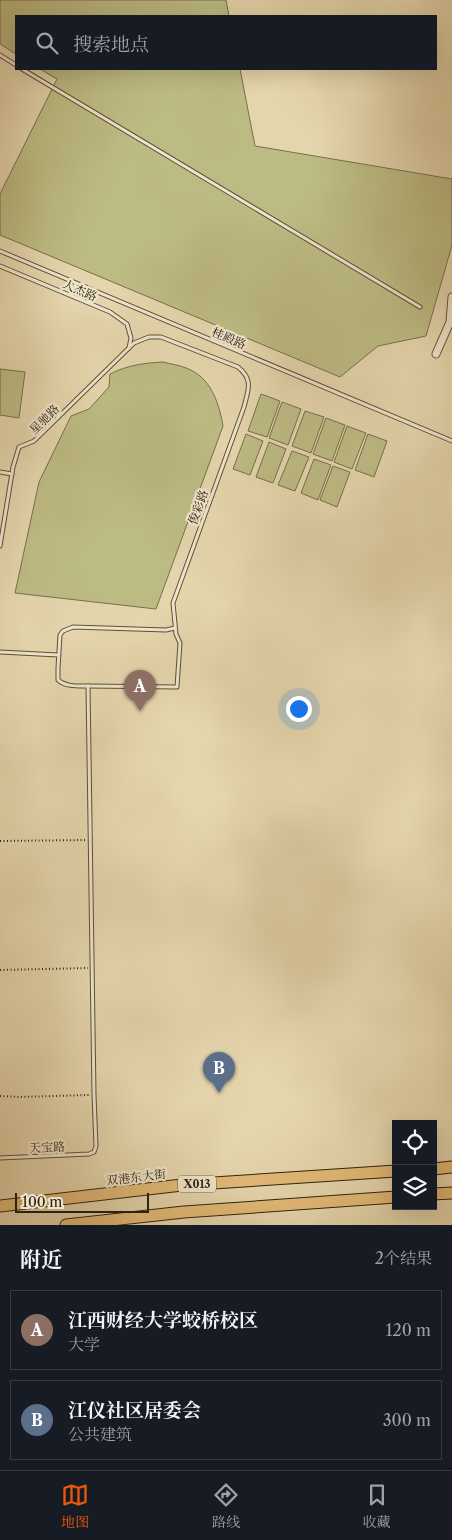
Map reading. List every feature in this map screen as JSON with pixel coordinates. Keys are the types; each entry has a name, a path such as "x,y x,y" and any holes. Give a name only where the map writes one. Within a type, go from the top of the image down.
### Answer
{"main road":[{"path":"437,1169 452,1168"},
{"name":"双港东大街","path":"0,1206 182,1185 392,1171"},
{"path":"437,1194 452,1193"},
{"name":"X013","path":"66,1225 184,1212 392,1197"}],"street":[{"path":"436,354 450,322 452,297"}],"lane":[{"path":"0,55 15,64"},
{"path":"24,70 420,307"},
{"name":"桂殿路","path":"0,251 452,441"},
{"name":"人杰路","path":"0,266 110,312 127,324 130,338 128,349"},
{"name":"俊彩路","path":"88,686 177,687 180,643 176,634 173,603 244,407 249,382 246,374 238,367 161,337 149,337 134,342 128,349"},
{"name":"星驰路","path":"0,546 12,474 19,447 34,441 128,349"},
{"path":"0,472 12,474"},
{"path":"94,1094 88,686 62,684 58,680 60,635 63,631 73,627 166,630 175,628"},
{"path":"0,652 58,656"},
{"name":"天宝路","path":"0,1158 89,1154 94,1152 96,1146 94,1094"}],"path":[{"path":"0,841 90,840"},
{"path":"0,970 92,968"},
{"path":"0,1096 94,1094"}],"shaded area":[{"path":"0,0 226,0 229,15 15,15 15,53 0,44"},
{"path":"42,70 240,70 255,146 452,179 452,245 426,336 378,346 340,377 0,235 0,194 57,79"},
{"path":"163,362 195,372 208,384 219,408 223,426 156,609 15,593 39,482 71,416 89,409 109,387 110,374 136,365"},
{"path":"0,369 25,372 19,418 0,415"},
{"path":"261,394 280,401 267,437 248,431"},
{"path":"282,402 301,409 288,445 269,438"},
{"path":"305,411 324,417 311,453 292,446"},
{"path":"326,418 345,425 332,461 313,454"},
{"path":"347,426 366,433 352,469 334,462"},
{"path":"246,434 263,441 250,475 233,469"},
{"path":"368,434 387,441 374,477 355,470"},
{"path":"269,442 286,449 273,483 256,477"},
{"path":"292,451 309,457 295,491 278,485"},
{"path":"314,459 331,465 318,500 301,493"},
{"path":"333,466 350,472 337,507 320,500"}],"place":[{"name":"江西财经大学蛟桥校区","path":"140,711"},
{"name":"江仪社区居委会","path":"219,1093"}]}
